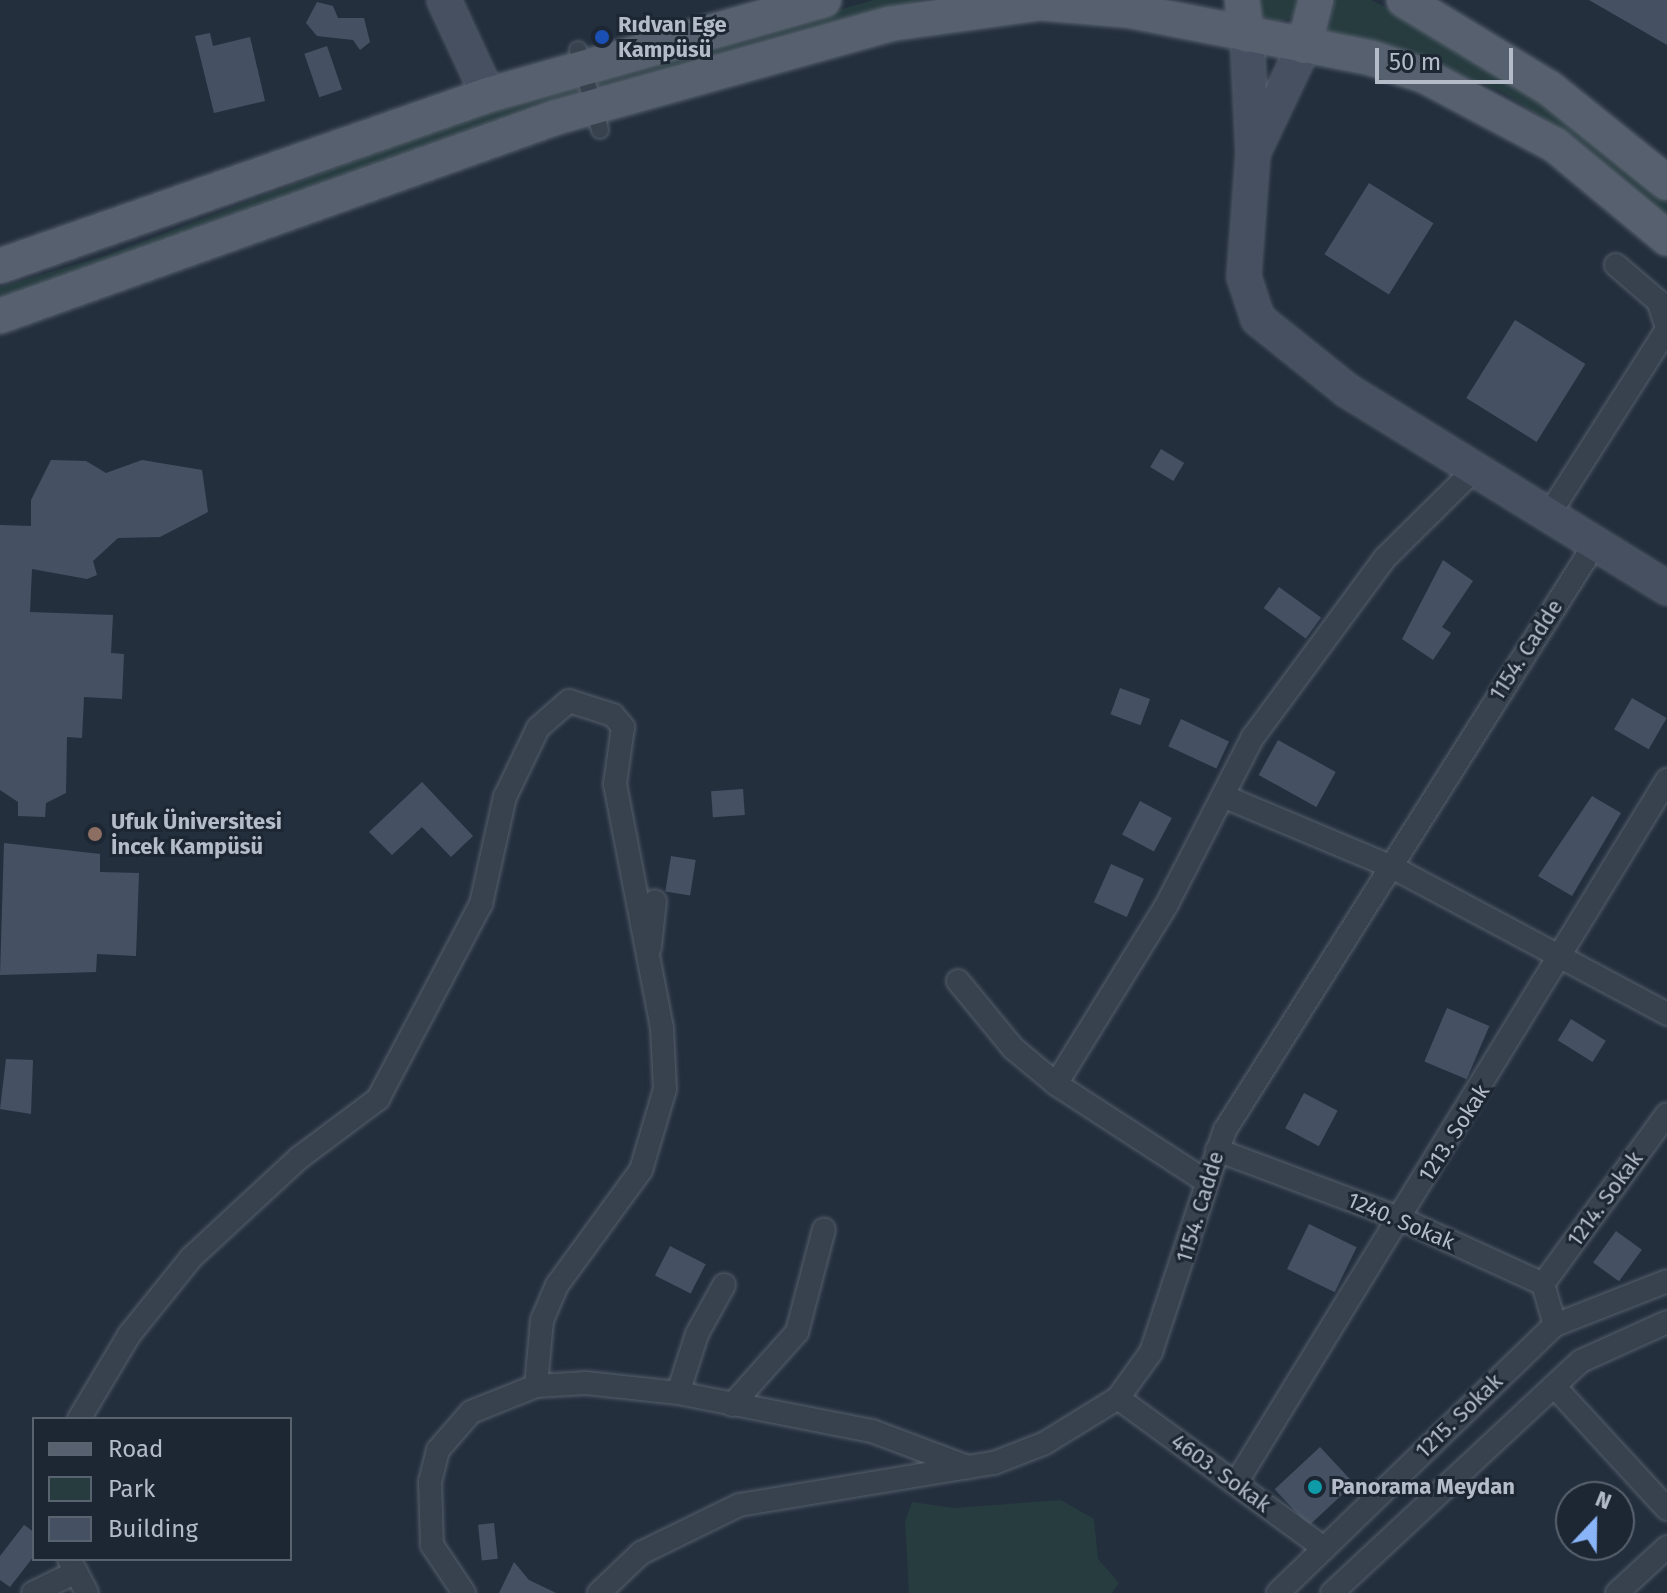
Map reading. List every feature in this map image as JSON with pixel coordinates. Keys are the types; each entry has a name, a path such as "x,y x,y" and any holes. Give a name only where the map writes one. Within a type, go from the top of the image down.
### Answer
{"main road":[{"path":"444,0 488,95"},
{"path":"0,266 488,95 580,58 824,0"},
{"path":"1242,0 1247,35 1253,153 1244,277 1258,319 1297,357 1667,588"},
{"path":"1253,153 1304,46 1316,0"},
{"path":"1414,3 1549,88 1667,183"},
{"path":"0,316 889,24 991,6 1094,5 1399,67 1515,119 1667,238"}],"street":[{"path":"580,58 597,119"},
{"path":"1550,513 1667,328 1658,301 1616,265"},
{"path":"1056,1084 1145,941 1253,737 1339,615 1474,470"},
{"name":"1154. Cadde","path":"599,1593 641,1553 739,1505 968,1467 1045,1443 1118,1398 1151,1352 1217,1150 1596,542"},
{"path":"80,1417 129,1335 192,1257 299,1158 378,1099 481,904 505,797 524,755 538,728 569,701 613,715 623,727 615,784 662,1028 665,1089 658,1125 625,1199 557,1285 535,1347 536,1386"},
{"name":"1213. Sokak","path":"1236,1483 1563,959 1667,780"},
{"path":"1223,796 1392,867 1667,1014"},
{"path":"649,972 655,901"},
{"path":"958,981 1013,1048 1056,1084 1207,1182"},
{"name":"1214. Sokak","path":"1543,1284 1667,1114"},
{"name":"1240. Sokak","path":"1217,1150 1399,1218 1543,1284"},
{"path":"732,1405 797,1332 824,1229"},
{"name":"1215. Sokak","path":"1278,1593 1555,1325 1667,1281"},
{"path":"1543,1284 1555,1325"},
{"path":"678,1393 697,1334 724,1285"},
{"path":"1344,1589 1581,1361 1667,1322"},
{"path":"464,1593 432,1545 430,1482 438,1450 471,1412 536,1386 586,1383 678,1393 872,1431 968,1467"},
{"path":"1554,1386 1667,1509"},
{"name":"4603. Sokak","path":"1118,1398 1324,1548"},
{"path":"1617,1593 1667,1547"},
{"path":"33,1593 73,1566 87,1593"}],"green space":[{"path":"874,0 922,0 493,121 0,298 0,287 104,256 494,108"},
{"path":"1256,0 1302,0 1292,18 1277,22 1263,16"},
{"path":"1335,0 1371,0 1411,19 1542,102 1667,202 1667,217 1572,136 1500,91 1422,59 1327,33"},
{"path":"1061,1500 1094,1519 1098,1559 1119,1583 1112,1593 909,1593 905,1522 912,1502 954,1508"}],"building":[{"path":"1589,0 1667,0 1667,45"},
{"path":"317,2 333,6 338,18 364,18 370,42 360,50 353,40 317,36 306,23"},
{"path":"210,33 213,46 250,37 265,101 214,113 195,36"},
{"path":"327,46 342,89 319,97 304,54"},
{"path":"1369,183 1433,223 1389,295 1324,254"},
{"path":"1515,320 1585,364 1537,442 1466,398"},
{"path":"1161,449 1184,463 1173,481 1150,467"},
{"path":"51,460 86,461 106,473 142,460 202,470 208,512 160,537 118,538 93,561 97,575 87,579 32,569 30,612 113,615 111,653 124,654 122,699 84,697 82,738 67,737 66,793 46,803 45,817 18,816 18,802 0,790 0,525 31,526 31,500"},
{"path":"1443,560 1473,581 1442,627 1451,633 1433,660 1402,639"},
{"path":"1279,587 1321,618 1306,639 1264,608"},
{"path":"1120,688 1150,699 1140,725 1110,714"},
{"path":"1632,698 1667,718 1649,749 1614,729"},
{"path":"1181,719 1229,741 1216,769 1168,746"},
{"path":"1278,740 1336,772 1316,807 1259,775"},
{"path":"422,782 473,836 451,857 422,827 392,855 369,832"},
{"path":"743,789 745,815 713,817 711,791"},
{"path":"1592,796 1621,813 1572,896 1538,876"},
{"path":"1140,801 1172,818 1154,851 1122,835"},
{"path":"4,843 100,854 100,872 139,873 136,956 97,954 96,972 0,975"},
{"path":"671,856 696,860 690,895 665,892"},
{"path":"1111,864 1144,879 1127,917 1094,902"},
{"path":"1447,1008 1489,1026 1467,1079 1424,1061"},
{"path":"1571,1019 1606,1041 1593,1062 1558,1040"},
{"path":"6,1059 33,1060 31,1114 0,1109"},
{"path":"1304,1093 1338,1111 1319,1146 1285,1128"},
{"path":"1309,1224 1357,1247 1335,1292 1287,1269"},
{"path":"1616,1231 1642,1250 1619,1281 1593,1263"},
{"path":"670,1246 706,1264 691,1294 655,1275"},
{"name":"Panorama Meydan","path":"1320,1447 1354,1484 1309,1526 1275,1489"},
{"path":"494,1523 498,1559 482,1560 478,1525"},
{"path":"24,1525 32,1531 32,1559 10,1587 0,1580 0,1556"},
{"path":"514,1562 529,1580 556,1593 499,1593"}],"place":[{"name":"Rıdvan Ege Kampüsü","path":"602,37"},
{"name":"Ufuk Üniversitesi İncek Kampüsü","path":"95,834"},
{"name":"Panorama Meydan","path":"1315,1487"}]}
